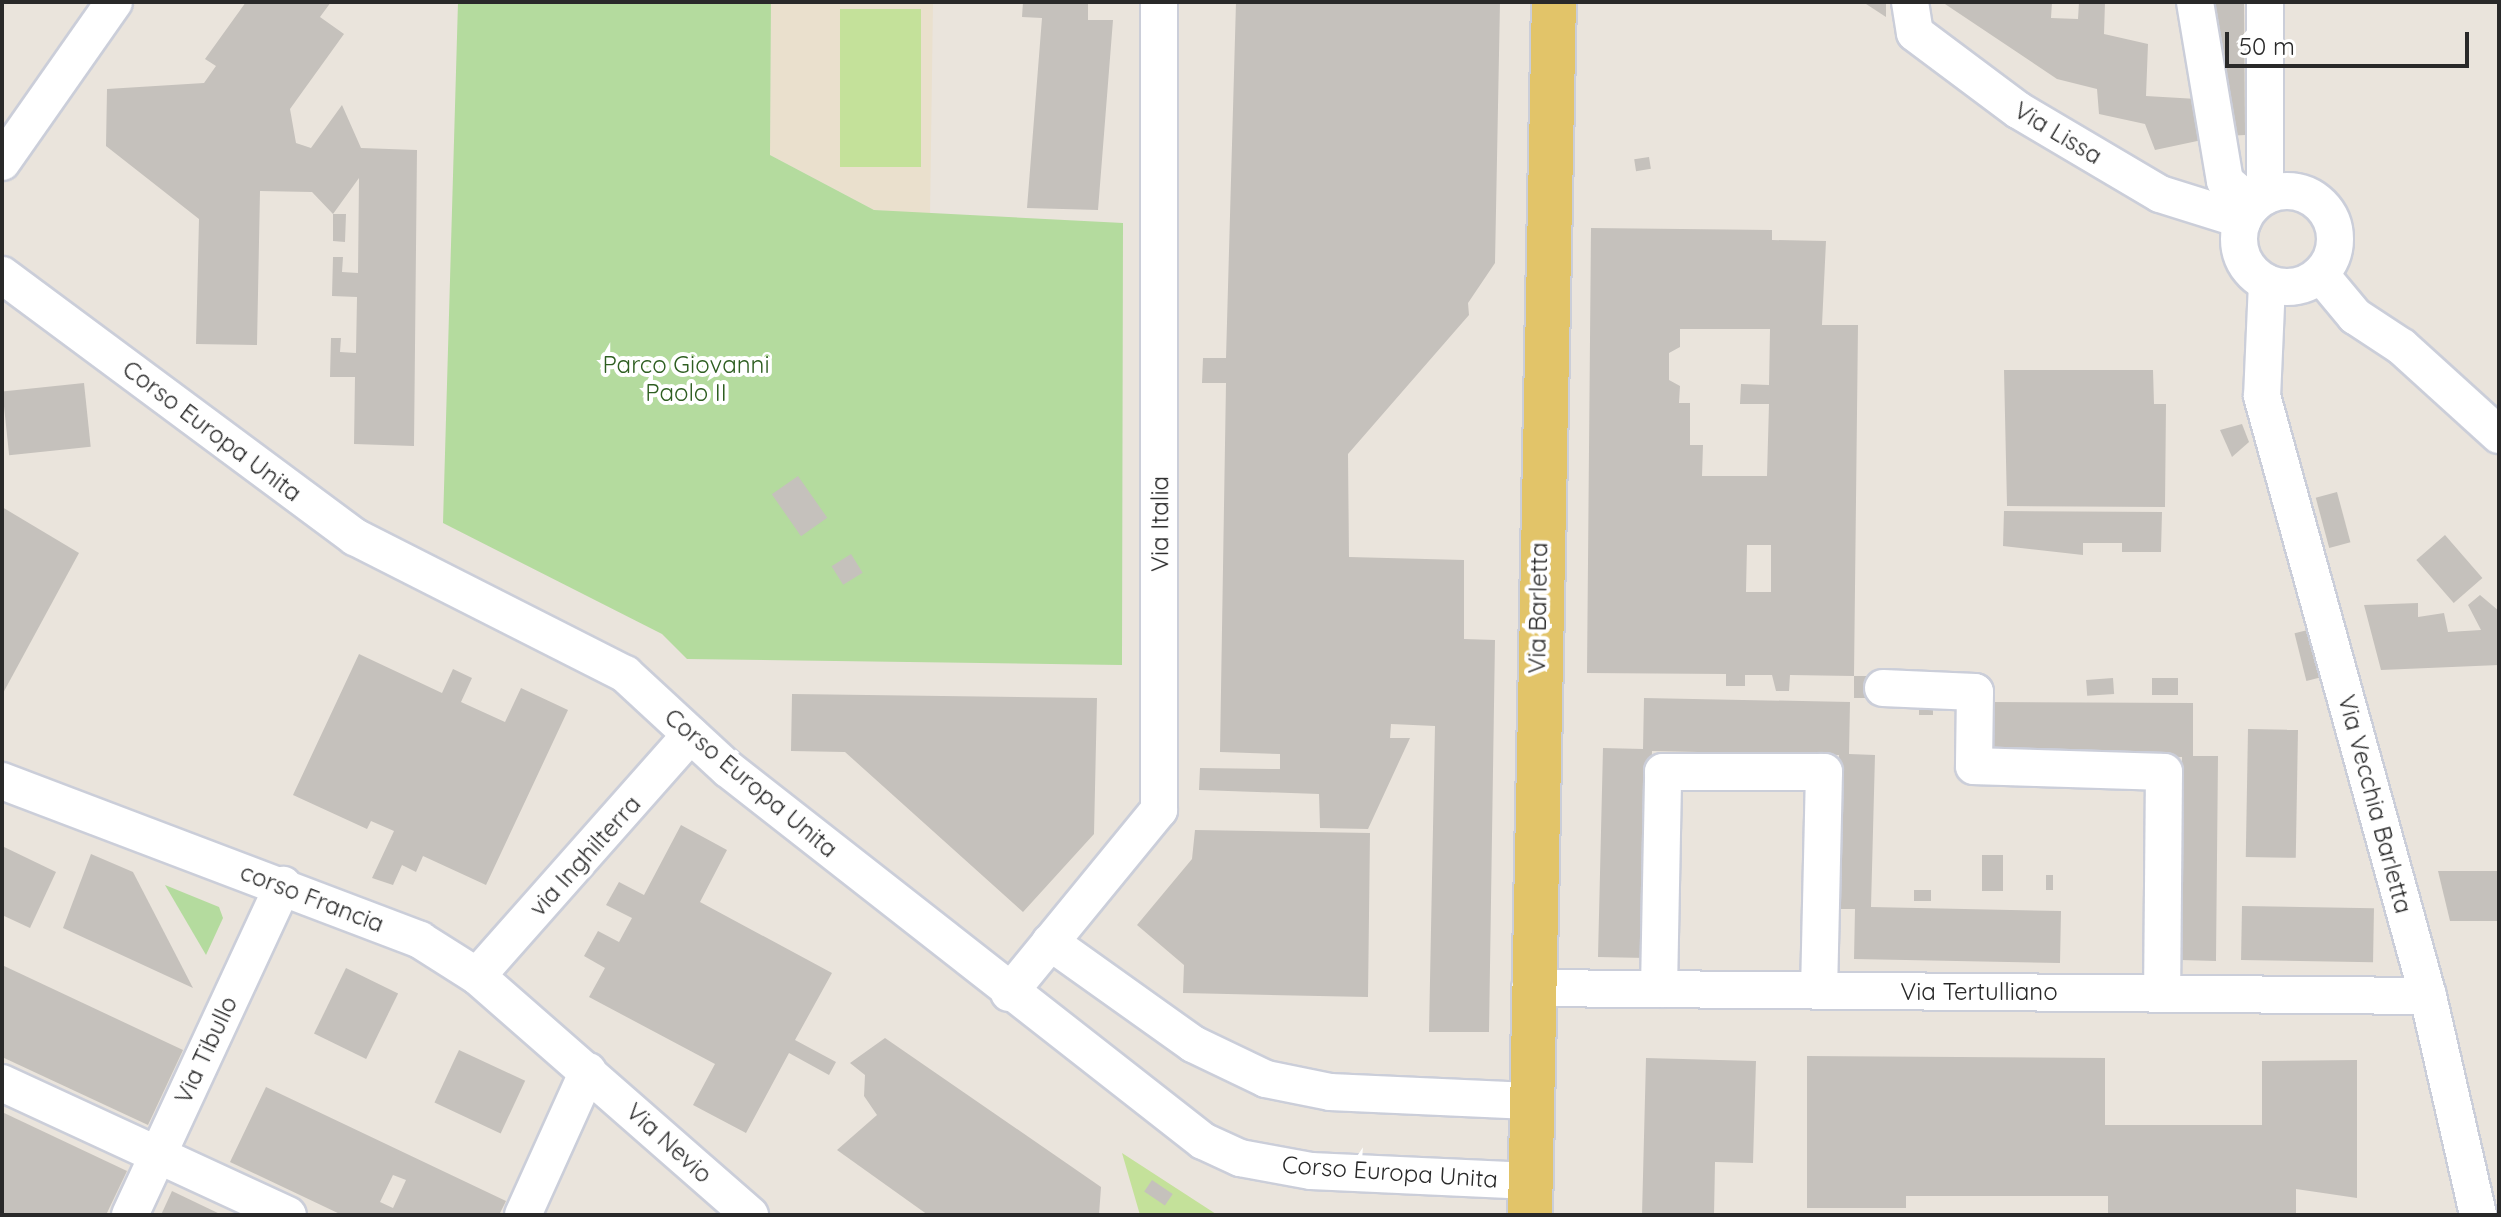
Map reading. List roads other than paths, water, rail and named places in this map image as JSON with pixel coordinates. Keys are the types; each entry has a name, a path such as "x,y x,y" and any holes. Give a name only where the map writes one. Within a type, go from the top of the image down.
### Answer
{"main road":[{"name":"Via Barletta","path":"1530,1198 1530,988 1554,2"}],"street":[{"path":"2,162 114,2"},
{"name":"Via Italia","path":"1009,993 1159,810 1159,2"},
{"path":"2195,2 2225,181 2263,197 2306,195 2332,222 2331,259 2320,274 2304,284 2267,283 2242,256 2263,197 2265,2"},
{"name":"Via Lissa","path":"1913,17 2018,110 2160,194 2263,197"},
{"path":"2320,274 2355,316 2402,347 2499,435"},
{"name":"Corso Europa Unita","path":"2,275 355,537 625,674 690,735 1009,993 1203,1141 1240,1158 1311,1171 1530,1198"},
{"name":"Via Vecchia Barletta","path":"2267,283 2262,396 2428,996 2478,1215"},
{"path":"1883,688 1975,692 1974,766 2164,772 2162,993"},
{"name":"via Inghilterra","path":"477,976 690,735"},
{"path":"1659,989 1663,772 1824,772 1819,991"},
{"name":"corso Francia","path":"2,781 283,885 420,940 477,976 588,1071"},
{"name":"Via Tibullo","path":"130,1215 283,885"},
{"path":"1050,942 1193,1044 1266,1079 1330,1092 1530,1101"},
{"name":"Via Tertulliano","path":"1530,988 2428,996"},
{"path":"523,1215 588,1071"},
{"name":"Via Nevio","path":"588,1071 750,1215"},
{"path":"2,1083 288,1215"}],"park label":[{"name":"Parco Giovanni Paolo II","path":"686,379"}]}
